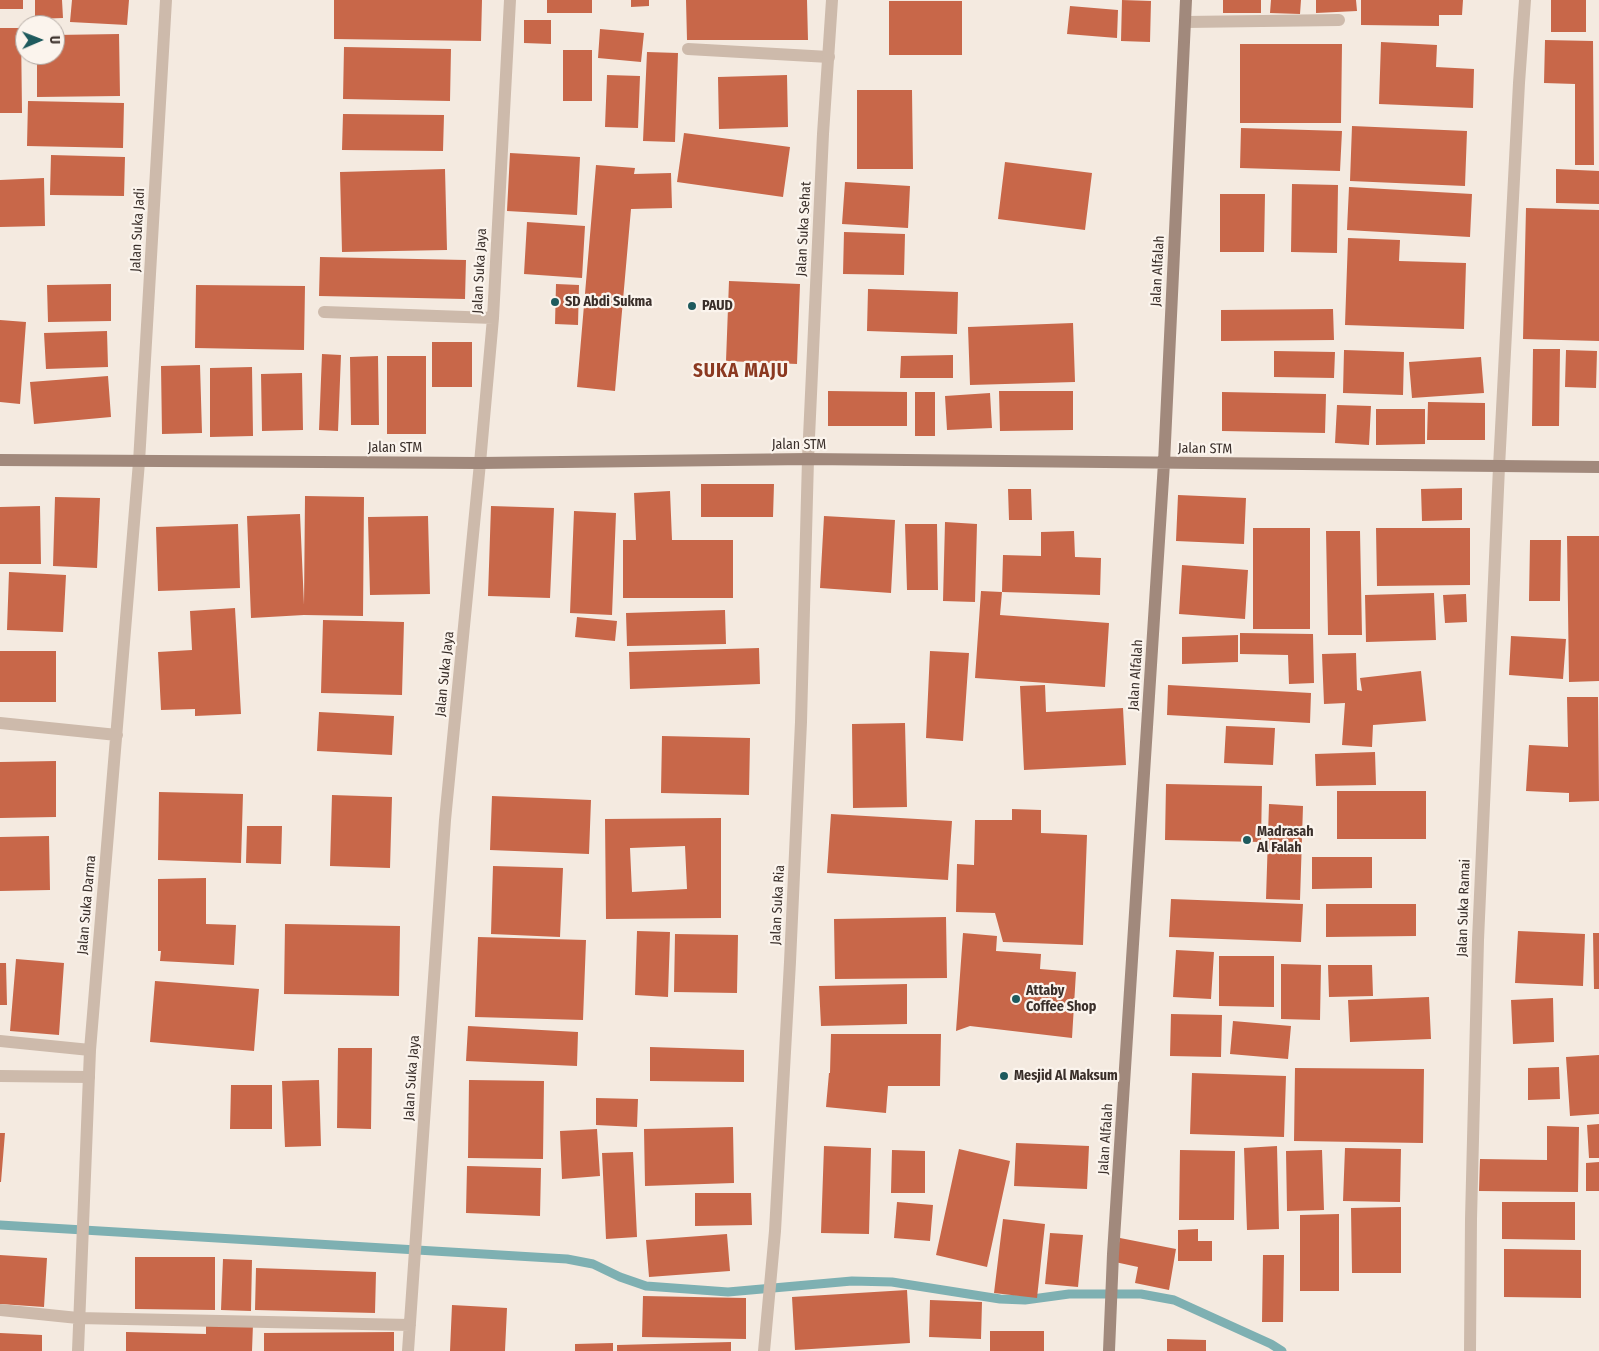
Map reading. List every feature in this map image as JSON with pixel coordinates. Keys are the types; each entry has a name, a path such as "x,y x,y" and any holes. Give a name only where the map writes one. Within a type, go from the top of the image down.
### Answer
{"street":[{"name":"Jalan Suka Jadi","path":"139,462 166,0"},
{"name":"Jalan Suka Jaya","path":"408,1351 445,820 493,318 510,0"},
{"name":"Jalan Suka Sehat","path":"808,459 823,134 832,0"},
{"name":"Jalan Alfalah","path":"1109,1351 1113,1254 1164,463 1186,0"},
{"name":"Jalan Suka Ramai","path":"1470,1351 1471,1219 1478,940 1499,467 1525,0"},
{"path":"1185,22 1339,20"},
{"path":"688,49 829,57"},
{"path":"324,312 493,318"},
{"name":"Jalan STM","path":"0,460 480,463 808,459 1599,467"},
{"name":"Jalan Suka Ria","path":"764,1351 776,1231 801,722 808,459"},
{"name":"Jalan Suka Darma","path":"78,1351 90,1050 139,462"},
{"path":"0,723 117,735"},
{"path":"0,1041 90,1050"},
{"path":"0,1076 89,1077"},
{"path":"0,1310 78,1318 410,1325"}],"building":[{"path":"0,0 23,0 23,9 0,9"},
{"path":"35,0 62,0 63,15 35,15"},
{"path":"72,0 129,0 127,25 70,22"},
{"path":"334,0 482,0 481,41 334,39"},
{"path":"547,0 592,0 592,13 547,13"},
{"path":"631,0 649,0 649,6 631,7"},
{"path":"686,0 807,0 808,40 687,40"},
{"path":"1122,0 1151,1 1150,42 1121,41"},
{"path":"1223,0 1261,0 1261,13 1223,13"},
{"path":"1271,0 1301,0 1300,14 1270,13"},
{"path":"1316,0 1356,0 1357,11 1316,13"},
{"path":"1361,0 1463,0 1462,15 1439,15 1439,26 1361,25"},
{"path":"1551,0 1586,0 1586,32 1551,32"},
{"path":"889,1 962,1 962,55 889,55"},
{"path":"1070,6 1118,10 1117,38 1067,34"},
{"path":"524,20 551,20 551,44 524,43"},
{"path":"0,28 15,28 15,65 21,65 22,113 0,113"},
{"path":"600,29 644,33 641,62 598,58"},
{"path":"119,34 120,96 37,97 37,65 65,65 65,35"},
{"path":"1545,40 1593,41 1594,165 1575,165 1575,84 1544,83"},
{"path":"1381,42 1437,45 1436,67 1474,69 1473,108 1379,104"},
{"path":"1240,44 1342,44 1341,123 1240,123"},
{"path":"344,47 451,49 450,101 343,99"},
{"path":"563,50 592,50 592,101 563,101"},
{"path":"647,52 678,53 675,142 643,141"},
{"path":"607,75 640,76 638,128 605,127"},
{"path":"787,75 788,127 719,129 718,77"},
{"path":"857,90 912,90 913,169 857,169"},
{"path":"28,101 124,103 123,148 27,146"},
{"path":"343,114 444,115 443,151 342,150"},
{"path":"1352,126 1467,131 1465,186 1350,181"},
{"path":"1241,128 1342,131 1340,171 1240,168"},
{"path":"684,133 790,147 783,197 677,182"},
{"path":"510,153 580,157 577,215 507,211"},
{"path":"51,155 125,157 124,196 50,195"},
{"path":"1005,162 1092,173 1085,230 998,219"},
{"path":"596,165 635,168 634,174 671,173 672,208 631,209 615,391 577,387"},
{"path":"445,169 447,250 342,252 340,172"},
{"path":"1556,169 1599,171 1599,204 1556,203"},
{"path":"44,178 45,226 0,227 0,180"},
{"path":"845,182 910,186 908,228 842,224"},
{"path":"1292,184 1338,185 1337,253 1291,252"},
{"path":"1349,187 1472,194 1470,237 1347,230"},
{"path":"1220,194 1265,194 1264,252 1220,252"},
{"path":"1526,208 1599,210 1599,341 1523,339"},
{"path":"527,222 585,226 582,278 524,274"},
{"path":"844,232 905,234 904,275 843,274"},
{"path":"1348,238 1400,240 1399,261 1466,263 1464,329 1345,325"},
{"path":"320,257 466,260 465,299 319,296"},
{"path":"729,281 800,284 797,364 726,361"},
{"path":"111,284 111,321 48,322 47,285"},
{"path":"556,284 579,285 578,325 555,324"},
{"path":"196,285 305,286 304,350 195,348"},
{"path":"868,289 958,292 957,334 867,331"},
{"path":"1333,309 1334,340 1221,341 1221,310"},
{"path":"0,320 26,322 20,404 0,402"},
{"path":"1073,323 1075,382 970,385 968,327"},
{"path":"107,331 108,367 46,369 44,333"},
{"path":"432,342 472,342 472,387 432,387"},
{"path":"1533,349 1560,349 1559,426 1532,426"},
{"path":"1344,350 1404,352 1403,395 1343,393"},
{"path":"1566,350 1597,351 1596,388 1565,387"},
{"path":"1274,351 1335,352 1334,378 1274,377"},
{"path":"322,354 341,355 338,431 319,430"},
{"path":"953,355 953,378 900,378 901,356"},
{"path":"378,356 379,425 351,425 350,357"},
{"path":"387,356 426,356 426,434 387,434"},
{"path":"1481,357 1484,393 1412,398 1409,362"},
{"path":"200,365 202,433 162,434 161,366"},
{"path":"252,367 253,436 210,437 210,368"},
{"path":"302,373 303,430 262,431 261,374"},
{"path":"108,376 111,417 34,424 30,382"},
{"path":"828,391 907,392 907,426 828,426"},
{"path":"999,391 1073,391 1073,430 1000,431"},
{"path":"915,392 935,392 935,436 915,436"},
{"path":"1222,392 1326,394 1325,433 1222,431"},
{"path":"990,393 992,428 947,430 945,396"},
{"path":"1428,402 1485,403 1485,440 1427,440"},
{"path":"1337,405 1371,406 1369,445 1335,443"},
{"path":"1376,409 1425,409 1425,444 1376,445"},
{"path":"701,484 774,484 773,517 701,517"},
{"path":"1462,488 1462,520 1422,521 1421,489"},
{"path":"1008,489 1031,489 1032,520 1009,520"},
{"path":"670,491 672,540 733,540 733,598 623,598 623,540 636,540 634,493"},
{"path":"1178,495 1246,498 1244,544 1176,541"},
{"path":"305,496 364,497 363,616 304,615 251,618 247,516 300,514 304,605"},
{"path":"55,497 100,498 97,568 53,566"},
{"path":"40,506 41,564 0,564 0,507"},
{"path":"491,506 554,508 550,598 488,596"},
{"path":"574,511 616,513 612,615 570,613"},
{"path":"428,516 430,594 370,595 368,517"},
{"path":"824,516 895,520 891,593 820,588"},
{"path":"945,522 977,524 975,602 943,601"},
{"path":"238,524 240,588 158,591 156,527"},
{"path":"905,524 937,524 938,590 907,590"},
{"path":"1253,528 1310,528 1310,629 1253,629"},
{"path":"1376,528 1470,528 1470,585 1377,586"},
{"path":"1074,531 1075,557 1101,558 1100,595 1002,592 1003,555 1041,556 1041,532"},
{"path":"1326,531 1360,531 1362,635 1328,635"},
{"path":"1567,536 1599,536 1599,681 1569,682"},
{"path":"1530,540 1561,540 1560,601 1529,601"},
{"path":"1182,565 1248,570 1245,619 1179,614"},
{"path":"9,572 66,575 63,632 7,630"},
{"path":"981,591 1002,592 1000,615 1109,623 1105,687 975,678"},
{"path":"1434,593 1436,640 1366,642 1365,595"},
{"path":"1466,594 1467,622 1445,623 1443,595"},
{"path":"235,608 241,714 195,716 195,709 161,710 158,652 192,650 190,611"},
{"path":"725,610 726,644 627,646 626,613"},
{"path":"577,617 617,621 615,641 575,637"},
{"path":"323,620 404,622 402,695 321,693"},
{"path":"1240,633 1313,634 1314,683 1289,684 1288,655 1240,654"},
{"path":"1238,635 1238,662 1182,664 1182,637"},
{"path":"1511,636 1566,639 1563,679 1509,675"},
{"path":"759,648 760,684 630,689 629,652"},
{"path":"0,651 56,651 56,702 0,702"},
{"path":"930,651 969,653 963,741 926,738"},
{"path":"1356,653 1357,690 1362,691 1360,678 1421,671 1426,721 1373,725 1372,747 1342,745 1345,703 1324,704 1322,654"},
{"path":"1045,685 1046,712 1123,708 1126,765 1024,770 1020,686"},
{"path":"1168,685 1311,693 1310,723 1167,715"},
{"path":"1567,697 1598,697 1599,801 1569,802 1569,793 1526,791 1529,745 1568,747"},
{"path":"319,712 394,716 392,755 317,751"},
{"path":"905,723 907,807 853,808 852,724"},
{"path":"1226,726 1275,728 1273,765 1224,763"},
{"path":"662,736 750,738 749,795 661,793"},
{"path":"1375,752 1376,785 1316,786 1315,754"},
{"path":"56,761 56,817 0,818 0,762"},
{"path":"1166,784 1262,786 1261,842 1165,840"},
{"path":"1337,791 1426,791 1426,839 1337,839"},
{"path":"159,792 243,794 241,863 158,860"},
{"path":"332,795 392,797 390,868 330,866"},
{"path":"492,796 591,800 589,854 490,850"},
{"path":"1269,804 1303,806 1300,900 1266,899"},
{"path":"1012,809 1041,810 1041,833 1087,835 1083,945 1003,942 995,913 956,912 957,864 974,865 975,820 1012,820"},
{"path":"831,814 952,821 948,880 827,873"},
{"path":"721,818 721,918 606,919 605,819","holes":["685,846 687,889 632,892 630,848"]},
{"path":"247,826 282,826 281,864 246,863"},
{"path":"49,836 50,890 0,891 0,837"},
{"path":"1312,857 1372,857 1372,888 1312,889"},
{"path":"493,866 563,868 560,937 491,934"},
{"path":"206,878 206,924 236,925 234,965 160,961 161,951 158,951 158,879"},
{"path":"1171,899 1303,904 1301,942 1169,937"},
{"path":"1326,904 1416,904 1416,936 1326,937"},
{"path":"946,917 947,978 835,979 834,919"},
{"path":"285,924 400,926 399,996 284,994"},
{"path":"637,931 670,932 668,997 635,995"},
{"path":"1518,931 1585,934 1583,986 1515,983"},
{"name":"Attaby Coffee Shop","path":"963,933 997,936 996,951 1041,954 1040,969 1076,972 1072,1038 970,1026 956,1031"},
{"path":"1593,933 1599,933 1599,989 1594,989"},
{"path":"675,934 738,935 737,993 674,992"},
{"path":"478,937 586,940 583,1020 475,1017"},
{"path":"1176,950 1214,952 1211,999 1173,997"},
{"path":"1219,956 1274,956 1274,1007 1219,1006"},
{"path":"16,959 64,963 59,1035 10,1031"},
{"path":"0,963 6,963 7,1005 0,1005"},
{"path":"1281,964 1321,965 1320,1020 1281,1019"},
{"path":"1328,965 1372,965 1373,996 1329,997"},
{"path":"155,981 259,989 254,1051 150,1042"},
{"path":"907,984 907,1024 821,1026 819,986"},
{"path":"1429,997 1431,1039 1350,1042 1348,1000"},
{"path":"1553,998 1554,1042 1513,1044 1511,1000"},
{"path":"1171,1014 1222,1015 1221,1057 1170,1056"},
{"path":"1233,1021 1291,1026 1288,1059 1230,1054"},
{"path":"468,1026 578,1032 577,1066 466,1061"},
{"path":"831,1034 941,1034 940,1086 888,1086 886,1113 826,1107 830,1073"},
{"path":"650,1047 744,1050 744,1082 650,1081"},
{"path":"338,1048 372,1048 371,1129 337,1128"},
{"path":"1599,1055 1599,1114 1570,1116 1566,1057"},
{"path":"1559,1067 1560,1099 1528,1100 1528,1068"},
{"path":"1295,1068 1424,1069 1423,1143 1294,1141"},
{"path":"1192,1073 1286,1076 1284,1137 1190,1134"},
{"path":"319,1080 321,1146 285,1147 282,1081"},
{"path":"469,1080 544,1081 543,1159 468,1158"},
{"path":"231,1085 272,1085 272,1129 230,1129"},
{"path":"596,1098 638,1099 637,1127 596,1125"},
{"path":"1599,1124 1599,1158 1589,1158 1587,1125"},
{"path":"1547,1126 1579,1127 1578,1192 1479,1191 1480,1159 1547,1160"},
{"path":"733,1127 734,1183 645,1186 644,1129"},
{"path":"597,1129 600,1176 562,1179 560,1131"},
{"path":"0,1133 5,1133 1,1182 0,1182"},
{"path":"1016,1143 1089,1146 1087,1189 1014,1186"},
{"path":"824,1146 871,1148 869,1234 821,1233"},
{"path":"1277,1146 1279,1229 1247,1230 1244,1148"},
{"path":"1345,1148 1401,1149 1400,1202 1343,1201"},
{"path":"959,1149 1010,1161 987,1267 936,1255"},
{"path":"892,1150 925,1151 925,1193 891,1193"},
{"path":"1180,1150 1235,1151 1234,1220 1179,1220"},
{"path":"1322,1150 1324,1210 1287,1211 1286,1151"},
{"path":"633,1152 637,1237 606,1239 602,1153"},
{"path":"1599,1162 1599,1191 1586,1191 1586,1163"},
{"path":"467,1166 541,1168 540,1216 466,1213"},
{"path":"695,1193 751,1193 752,1225 695,1226"},
{"path":"897,1202 933,1205 930,1241 894,1238"},
{"path":"1502,1202 1575,1202 1575,1240 1502,1239"},
{"path":"1401,1207 1401,1273 1352,1273 1351,1208"},
{"path":"1339,1214 1339,1291 1300,1291 1300,1215"},
{"path":"1003,1219 1045,1224 1037,1298 994,1293"},
{"path":"1198,1229 1198,1241 1212,1241 1212,1261 1178,1261 1178,1230"},
{"path":"1050,1233 1083,1235 1078,1287 1045,1284"},
{"path":"727,1234 730,1271 649,1277 646,1240"},
{"path":"1120,1238 1176,1249 1169,1290 1135,1283 1138,1267 1115,1262"},
{"path":"1504,1249 1581,1250 1581,1298 1504,1297"},
{"path":"0,1255 47,1258 44,1307 0,1304"},
{"path":"1263,1255 1284,1255 1283,1322 1262,1322"},
{"path":"135,1257 215,1257 215,1310 135,1309"},
{"path":"223,1259 252,1260 251,1311 221,1310"},
{"path":"256,1268 376,1272 375,1313 255,1310"},
{"path":"907,1290 910,1343 795,1350 792,1297"},
{"path":"643,1296 746,1298 746,1339 642,1337"},
{"path":"930,1300 982,1302 981,1339 929,1337"},
{"path":"452,1305 507,1308 505,1351 450,1351"},
{"path":"206,1323 253,1324 252,1351 126,1351 126,1332 206,1334"},
{"path":"990,1331 1044,1331 1044,1351 990,1351"},
{"path":"394,1332 394,1351 264,1351 264,1333"},
{"path":"0,1333 42,1335 42,1351 0,1351"},
{"path":"1167,1339 1206,1340 1206,1351 1167,1351"},
{"path":"731,1342 731,1351 617,1351 617,1345"},
{"path":"613,1343 613,1351 575,1351 575,1344"}],"waterway":[{"path":"0,1225 567,1259 593,1264 620,1277 646,1286 728,1292 852,1281 892,1282 1000,1299 1025,1300 1069,1294 1141,1294 1174,1300 1271,1344 1282,1351"}],"place":[{"name":"SD Abdi Sukma","path":"555,302"},
{"name":"PAUD","path":"692,306"},
{"name":"Madrasah Al Falah","path":"1247,840"},
{"name":"Attaby Coffee Shop","path":"1016,999"},
{"name":"Mesjid Al Maksum","path":"1004,1076"}],"district":[{"name":"SUKA MAJU","path":"741,372"}]}
